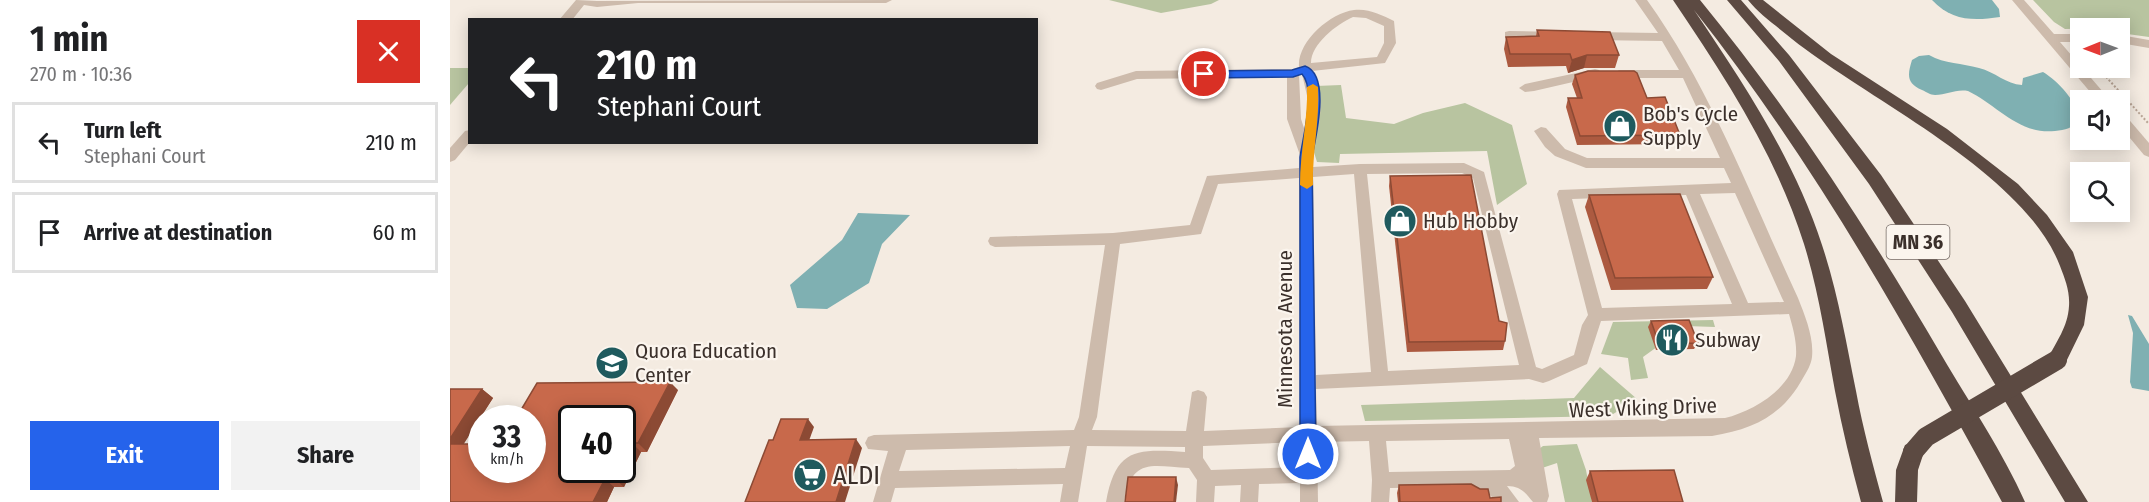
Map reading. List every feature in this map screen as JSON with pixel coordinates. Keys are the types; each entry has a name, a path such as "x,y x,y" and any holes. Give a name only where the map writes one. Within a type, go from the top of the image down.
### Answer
{"highway":[{"path":"1680,0 1752,111 1772,147 1800,208 1824,279 1850,416 1872,502"},
{"name":"MN 36","path":"1694,0 1785,116 1830,184 1895,289 2014,502"},
{"name":"MN 36","path":"1734,0 1805,84 1867,167 1948,287 2077,502"},
{"path":"1755,0 1835,64 1959,148 2008,185 2033,209 2052,233 2069,262 2078,289 2078,314 2072,336 2057,360 1926,437 1913,452 1907,470 1906,502"},
{"path":"1850,416 1858,502"}],"street":[{"path":"567,18 583,0 597,4 638,0 886,0"},
{"name":"West Viking Drive","path":"874,443 1712,428 1738,424 1761,414 1780,399 1795,380 1804,357 1801,333 1794,308 1688,74 1667,37 1641,0"},
{"path":"2018,0 2095,90"},
{"path":"1101,86 1136,75 1299,71 1318,65 1362,64 1381,60 1389,50 1392,39 1390,24 1379,17 1364,13 1345,16 1312,44 1299,71"},
{"path":"1509,35 1667,37"},
{"path":"2050,38 2070,38"},
{"path":"2130,41 2149,44"},
{"name":"Minnesota Avenue","path":"1306,157 1294,119 1299,71 1312,78 1314,114 1306,157 1309,502"},
{"path":"1525,88 1553,84 1584,74 1688,74"},
{"path":"2130,130 2149,152"},
{"path":"1542,131 1549,145 1565,157 1586,163 1729,163"},
{"path":"450,157 468,136"},
{"path":"995,241 1113,239 1196,230 1212,179 1306,175 1360,169 1464,168 1479,175 1529,372"},
{"path":"1360,169 1380,378"},
{"path":"1307,383 1529,372 1543,376 1581,359 1590,325 1596,315 1564,194 1740,188"},
{"path":"1691,190 1743,310"},
{"path":"1069,502 1080,438 1088,417 1113,239"},
{"path":"1596,315 1794,308"},
{"path":"1198,398 1194,460 1206,478 1205,502"},
{"path":"1513,478 1522,472 1524,466 1523,432"},
{"path":"1523,432 1538,500"},
{"path":"1377,433 1382,480 1380,502"},
{"path":"882,502 899,442"},
{"path":"1115,502 1119,479 1131,463 1141,459 1194,460"},
{"path":"1206,478 1308,475"},
{"path":"888,480 1073,476"},
{"path":"1249,502 1250,476"},
{"path":"1382,480 1513,478 1529,483 1538,500"},
{"path":"1406,479 1422,489 1513,486 1538,500"},
{"path":"1494,486 1510,502"}],"path":[{"path":"2107,78 2149,124"}],"green space":[{"path":"1109,0 1219,0 1211,4 1161,13"},
{"path":"2033,0 2149,0 2149,37 2130,34 2130,18 2070,18 2070,29 2065,29 2054,22"},
{"path":"450,68 468,68 468,84 450,105"},
{"path":"1341,85 1346,118 1394,124 1423,113 1465,103 1512,125 1527,184 1497,205 1487,151 1340,154 1339,163 1317,162 1313,149 1316,86"},
{"path":"1713,320 1715,327 1686,326 1643,357 1648,378 1631,380 1628,358 1601,354 1613,322"},
{"path":"1600,367 1637,399 1610,416 1365,421 1361,405 1574,398"},
{"path":"1577,444 1586,470 1592,502 1565,502 1557,463 1542,468 1539,449 1543,446"}],"water":[{"path":"1932,0 1992,0 1999,9 2000,17 1972,19 1955,16"},
{"path":"1929,55 1941,60 1973,66 2022,85 2023,78 2043,72 2070,98 2070,127 2055,131 2030,128 2019,124 1968,91 1930,94 1911,82 1909,70 1912,60 1919,56"},
{"path":"858,213 910,215 882,244 869,283 827,309 797,308 790,285 842,240"},
{"path":"2128,315 2132,316 2149,344 2149,391 2132,388 2130,382 2133,333"}],"building":[{"path":"1537,30 1610,32 1619,55 1587,55 1572,60 1570,54 1510,54 1506,37 1539,36"},
{"path":"1588,71 1634,71 1637,73 1647,98 1665,97 1680,135 1580,136 1568,98 1582,98 1575,75"},
{"path":"1471,175 1499,321 1507,323 1505,341 1409,342 1390,176"},
{"path":"1680,194 1713,277 1615,278 1589,195"},
{"path":"1689,320 1698,343 1659,344 1651,321"},
{"path":"670,382 638,443 636,443 636,405 558,405 558,483 603,483 593,502 450,502 450,444 468,444 468,483 546,483 546,405 524,405 537,383"},
{"path":"450,389 482,389 472,405 468,405 468,411 450,439"},
{"name":"ALDI","path":"781,419 808,419 800,440 856,439 836,502 745,502 769,440 773,440"},
{"path":"1674,470 1683,502 1598,502 1590,471"},
{"path":"1128,477 1176,477 1174,502 1125,502"},
{"path":"1471,484 1480,489 1488,489 1490,498 1501,497 1501,502 1400,502 1399,485"}],"slow traffic":[{"path":"1307,185 1306,157 1314,114 1313,87"}],"place":[{"name":"Bob's Cycle Supply","path":"1620,126"},
{"name":"Hub Hobby","path":"1400,221"},
{"name":"Subway","path":"1672,340"},
{"name":"Quora Education Center","path":"612,363"},
{"name":"ALDI","path":"810,475"}],"route":[{"path":"1204,74 1293,73 1305,69 1312,78 1314,114 1306,157 1308,454"}]}
